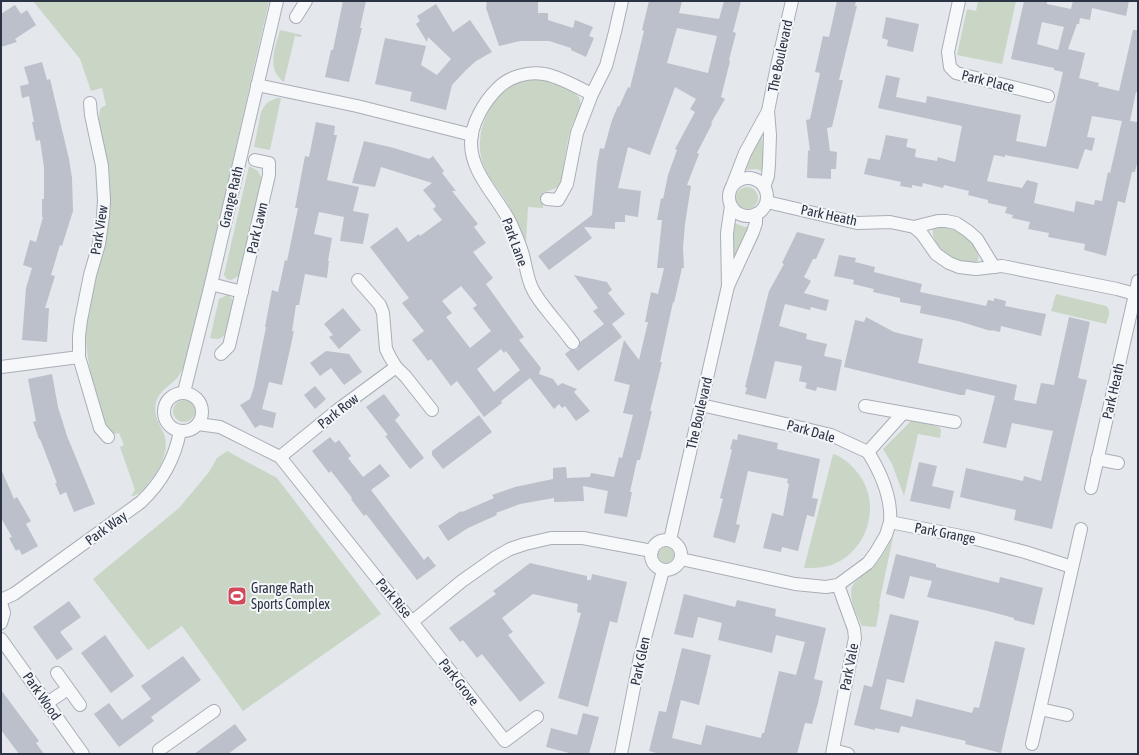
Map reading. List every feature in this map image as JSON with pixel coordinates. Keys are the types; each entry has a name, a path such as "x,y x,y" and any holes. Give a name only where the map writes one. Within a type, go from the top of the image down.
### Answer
{"street":[{"name":"Grange Rath","path":"184,392 211,284 277,1"},
{"path":"296,17 306,1"},
{"path":"547,199 558,200 567,184 576,134 592,94 606,66 622,1"},
{"name":"The Boulevard","path":"764,187 768,176 769,164 770,135 768,111 792,1"},
{"name":"Park Place","path":"959,1 948,52 950,67 956,73 1048,96"},
{"name":"Park Lane","path":"572,343 533,290 527,275 523,255 511,224 478,171 473,157 471,143 478,116 488,100 498,88 515,77 529,74 544,74 557,78 592,94"},
{"path":"257,85 357,106 472,135"},
{"name":"Park View","path":"90,103 90,115 102,166 104,200 99,244 90,275 81,320 79,357 100,428 108,437"},
{"name":"The Boulevard","path":"733,184 745,153 768,111"},
{"name":"Park Lawn","path":"221,354 229,346 269,175 269,163 255,160"},
{"path":"743,178 749,178 760,182 766,191 767,202 761,211 756,214 745,216 739,214 731,206 729,195 733,184 743,178"},
{"name":"Park Heath","path":"767,202 857,223 890,222 914,227 938,221 956,223 977,238 994,267"},
{"name":"The Boulevard","path":"728,286 727,233 731,206"},
{"name":"The Boulevard","path":"670,540 728,286 754,232 756,214"},
{"path":"914,227 922,234 936,254 949,263 976,269 1002,266 1135,294"},
{"path":"358,280 380,305 386,349 396,367 406,377 432,410"},
{"name":"Park Heath","path":"1091,488 1138,281"},
{"path":"211,284 242,292"},
{"path":"1,366 79,357"},
{"name":"Park Row","path":"280,456 339,409 396,367"},
{"path":"184,392 196,397 202,407 203,413 198,424 193,428 180,431 169,425 164,413 165,406 172,396 184,392"},
{"name":"Park Dale","path":"701,405 831,435 868,452"},
{"path":"865,406 954,422"},
{"path":"681,559 795,584 826,587 838,585 868,563 886,535 890,522 891,511 884,483 868,452 903,413"},
{"name":"Park Rise","path":"198,424 220,427 280,456 412,622 462,581 496,557 510,549 525,544 551,538 583,538 652,551"},
{"name":"Park Way","path":"1,600 14,594 141,502 152,492 160,481 174,454 180,431"},
{"path":"1097,459 1118,463"},
{"name":"Park Grange","path":"890,522 976,539 1025,552 1072,567"},
{"path":"1032,744 1081,529"},
{"path":"670,540 679,546 681,551 681,559 675,567 670,570 663,570 653,563 651,557 652,551 654,546 659,542 670,540"},
{"name":"Park Glen","path":"621,754 640,657 663,570"},
{"name":"Park Vale","path":"838,585 854,629 855,638 832,752 848,754"},
{"path":"1,603 4,613 1,623"},
{"name":"Park Grove","path":"412,622 505,741 536,717"},
{"name":"Park Wood","path":"1,639 83,754"},
{"path":"57,673 80,705"},
{"path":"47,704 68,689"},
{"path":"1040,709 1067,715"},
{"path":"158,753 214,711"}],"green space":[{"path":"33,1 269,1 188,357 178,377 162,391 156,402 156,415 166,440 165,453 160,466 153,477 141,492 134,496 131,496 135,490 120,447 124,445 119,433 114,434 107,428 101,415 92,380 86,345 86,322 88,310 106,242 109,218 109,170 99,121 101,108 106,105 102,88 91,91 80,59"},
{"path":"978,1 1016,1 1002,64 957,55 967,9 976,11"},
{"path":"280,30 302,35 301,37 295,36 284,82 278,77 275,71 273,58"},
{"path":"536,79 559,84 571,89 580,100 580,108 572,124 569,135 560,185 543,193 543,208 528,207 526,242 519,225 483,165 480,138 484,120 497,98 517,83"},
{"path":"281,98 270,150 254,147 261,112 268,103"},
{"path":"762,136 764,172 756,169 746,170 752,154"},
{"path":"249,166 258,171 262,179 241,272 239,276 231,280 227,279 224,275"},
{"path":"743,187 751,187 758,194 758,202 751,209 743,209 736,202 736,194"},
{"path":"734,223 745,227 750,226 733,262"},
{"path":"937,226 958,232 971,241 976,247 978,261 971,263 963,262 948,255 941,249 933,235 933,228"},
{"path":"1056,294 1106,306 1109,312 1106,324 1051,311"},
{"path":"227,295 230,296 233,301 233,307 227,330 223,337 219,339 210,338 219,299"},
{"path":"180,400 188,400 195,407 195,415 188,422 180,422 173,415 173,407"},
{"path":"911,421 917,421 939,427 941,430 940,438 918,434 904,496 892,464 883,449"},
{"name":"Grange Rath Sports Complex","path":"227,451 277,478 381,614 243,711 182,626 148,650 93,579 179,508 209,472 217,458"},
{"path":"833,454 849,464 857,472 865,484 869,498 870,512 867,526 862,539 853,551 842,560 825,567 804,568"},
{"path":"893,537 879,604 876,627 862,626 853,604 851,592 852,587 858,579 877,563"},
{"path":"666,547 672,549 674,555 672,561 666,563 660,561 658,555 660,549"}],"building":[{"path":"343,1 366,1 360,28 362,28 349,82 325,77 331,50 333,50"},
{"path":"487,1 538,1 538,13 548,13 548,20 573,28 575,20 593,27 589,36 594,38 586,57 571,50 571,48 549,41 520,41 499,46 486,8"},
{"path":"649,1 682,1 679,13 719,19 724,1 741,1 733,32 736,33 721,97 725,99 711,123 712,124 697,153 699,154 687,185 691,186 685,224 683,248 684,268 682,268 674,303 673,302 660,362 662,362 650,411 652,411 640,460 637,460 630,492 632,492 627,517 604,513 608,491 583,486 584,501 554,502 554,498 520,504 496,513 497,515 468,528 448,541 438,526 461,511 462,512 494,498 492,495 515,487 553,479 553,468 566,467 567,478 590,477 591,473 614,477 619,457 622,458 633,415 623,413 630,385 614,381 624,340 639,360 648,322 645,322 651,292 658,294 664,268 657,268 662,220 657,220 661,198 663,199 668,175 677,150 675,149 695,112 690,109 696,99 675,87 650,155 628,147 618,188 641,191 638,217 625,215 625,222 615,222 615,229 584,227 592,238 549,270 538,256 592,215 600,148 604,149 612,120 628,87 630,88 644,31 642,30","holes":["677,28 717,36 708,73 667,63"]},
{"path":"837,1 856,1 855,6 857,6 839,80 843,80 832,127 827,128 830,151 837,152 836,169 831,169 831,179 807,178 808,150 810,151 806,120 810,119 820,73 815,72 823,36 829,37"},
{"path":"1024,1 1047,1 1047,4 1071,9 1073,1 1129,1 1126,16 1092,8 1090,20 1080,18 1079,24 1077,24 1068,49 1085,53 1079,78 1099,83 1098,86 1119,91 1133,30 1138,30 1138,93 1136,92 1130,121 1138,122 1138,159 1135,172 1132,172 1125,203 1118,201 1106,256 1084,250 1085,244 1048,237 1049,233 1028,229 1030,222 1012,218 1013,215 1005,213 1007,207 988,203 988,200 968,195 969,191 944,185 943,188 923,183 922,187 912,185 912,188 900,186 901,182 864,174 868,158 880,160 886,135 908,139 906,147 916,149 915,157 937,161 938,157 955,162 962,126 878,108 886,75 900,78 896,97 926,103 927,96 1021,115 1016,141 1046,147 1063,72 1054,70 1054,68 1011,59","holes":["1042,22 1064,27 1058,50 1037,44","1092,116 1122,121 1110,173 1108,172 1102,201 1095,200 1094,205 1076,201 1074,212 1034,203 1038,183 1027,180 1022,188 987,181 994,155 1005,157 1005,155 1078,169 1085,149 1092,151 1095,138 1087,137"]},
{"path":"436,4 453,32 470,20 492,52 476,61 452,85 446,110 410,101 412,92 375,84 385,38 426,46 421,65 437,75 451,59 428,37 427,42 416,24 420,21 417,16"},
{"path":"15,5 21,14 27,10 36,25 15,39 17,42 1,47 1,14"},
{"path":"886,17 919,24 913,52 887,46 888,40 882,38"},
{"path":"42,62 47,80 50,79 69,159 72,178 73,211 62,246 60,245 51,275 55,276 45,308 49,308 47,342 22,340 26,288 32,268 23,265 30,240 36,242 43,217 42,199 44,199 44,167 40,140 36,141 29,96 22,98 20,86 29,84 24,67"},
{"path":"316,122 335,126 334,135 337,135 327,180 359,187 353,211 369,214 363,244 340,241 344,217 319,212 314,234 332,238 327,278 305,274 299,305 296,305 292,331 294,331 282,385 269,382 262,409 276,413 273,428 260,425 255,428 240,405 250,399 254,387 272,290 278,292 285,260 287,261 298,208 295,208 305,156 309,157"},
{"path":"364,141 394,148 429,159 433,156 444,171 442,173 456,191 452,191 478,224 474,227 486,243 473,252 493,278 486,284 524,337 519,340 541,368 539,374 553,379 558,386 562,383 577,389 574,392 590,411 576,421 565,406 562,408 559,404 554,409 530,378 501,401 502,403 484,417 457,381 451,386 431,359 428,361 412,340 424,331 402,303 409,298 370,247 397,227 408,242 419,234 420,236 442,220 433,209 436,206 423,190 432,183 381,167 375,187 352,183","holes":["461,286 477,305 473,308 491,331 470,348 446,317 452,313 442,301","501,349 504,353 506,351 520,370 494,392 477,369"]},
{"path":"797,232 825,239 816,259 813,259 804,277 811,281 804,293 829,300 826,311 811,307 810,310 785,304 779,326 807,334 806,339 827,344 824,356 842,360 836,391 817,387 816,391 805,388 807,383 799,381 802,366 775,361 766,399 745,394 747,388 745,387 769,291 784,264 782,263"},
{"path":"839,255 856,258 855,262 875,267 874,272 922,284 920,292 986,306 988,300 994,301 994,298 1006,301 1005,306 1046,314 1041,336 1001,326 1000,332 991,331 958,321 920,313 921,306 900,302 900,298 873,292 874,289 853,284 854,280 834,276"},
{"path":"574,275 607,282 612,290 608,293 625,314 612,324 622,337 578,371 565,354 570,350 578,349 580,342 604,324 593,311 598,308"},
{"path":"343,308 361,330 339,349 329,337 333,335 324,324"},
{"path":"866,317 894,332 923,339 918,363 1017,385 1014,400 1036,404 1041,383 1054,385 1069,317 1090,322 1078,378 1087,380 1052,529 1014,520 1016,510 960,497 966,468 1023,481 1024,476 1041,481 1053,431 1012,423 1006,448 983,443 995,396 966,389 965,395 960,395 844,367 855,320 864,322"},
{"path":"326,351 349,354 362,372 344,385 331,368 320,376 310,363"},
{"path":"52,374 58,407 67,436 95,504 74,512 66,492 60,495 55,483 57,483 33,422 36,421 28,379"},
{"path":"315,386 326,399 315,409 304,395"},
{"path":"384,394 400,415 395,420 424,458 410,469 385,436 388,435 366,407"},
{"path":"479,415 492,432 443,469 432,455 432,451"},
{"path":"738,434 778,443 777,449 820,459 812,498 818,499 814,517 807,515 798,551 782,547 781,552 763,548 772,513 783,516 789,484 787,483 788,479 748,471 736,524 740,525 735,543 713,537 723,499 720,498 732,450 730,449 733,439 737,440"},
{"path":"330,437 335,443 339,440 351,456 348,458 363,477 380,464 390,476 371,490 424,560 428,556 436,566 417,580 366,514 364,516 331,471 329,473 312,451"},
{"path":"919,462 937,466 932,486 954,491 950,509 910,501"},
{"path":"1,469 14,499 17,497 31,521 26,524 38,546 22,555 19,549 16,551 9,538 12,537 1,518"},
{"path":"896,554 936,564 936,567 999,583 1000,577 1043,588 1034,625 988,611 927,597 932,581 910,576 904,599 886,594"},
{"path":"530,563 587,576 587,580 591,580 592,574 627,582 617,623 610,621 588,707 558,698 581,613 577,612 578,604 533,594 502,618 513,632 508,635 545,683 520,702 482,654 477,658 463,640 460,642 449,628 496,594 493,591"},
{"path":"684,594 735,607 737,600 776,609 775,616 826,628 814,679 823,681 818,703 812,724 805,723 797,754 660,754 649,751 659,711 666,712 682,648 711,655 699,705 681,700 672,738 701,745 706,725 761,738 762,733 764,733 779,671 796,675 805,642 776,635 772,653 718,640 722,623 698,617 693,638 674,634"},
{"path":"69,601 81,617 60,632 73,649 57,660 33,627"},
{"path":"890,614 919,621 904,683 887,679 880,709 912,717 916,699 972,713 974,707 979,708 995,641 1025,648 1001,753 965,744 966,741 901,726 899,733 875,728 875,730 854,725 864,685 872,687"},
{"path":"105,635 134,676 111,693 81,653"},
{"path":"183,656 201,680 151,717 154,721 119,747 94,714 109,703 122,720 151,699 141,686"},
{"path":"1,690 39,741 36,743 44,754 19,754 1,730"},
{"path":"583,713 599,717 589,754 573,754 546,747 551,728 577,735"},
{"path":"235,724 247,740 228,754 194,754"}],"place":[{"name":"Grange Rath Sports Complex","path":"237,596"}]}
